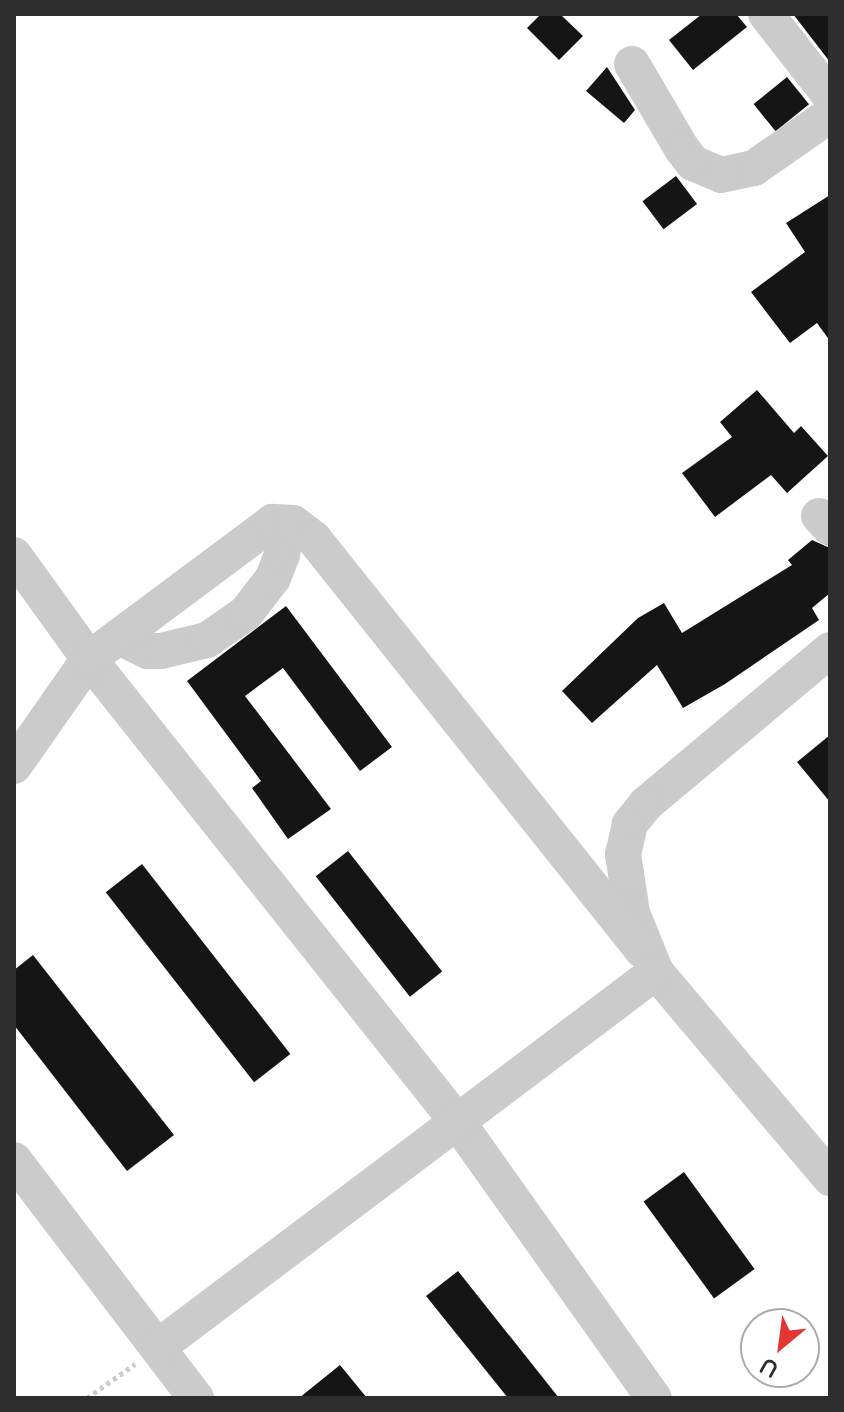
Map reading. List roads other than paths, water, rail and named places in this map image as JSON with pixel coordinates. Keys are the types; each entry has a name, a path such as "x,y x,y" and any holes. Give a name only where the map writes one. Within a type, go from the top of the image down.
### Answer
{"street":[{"path":"766,14 830,96"},
{"path":"632,64 688,156 721,175 754,168 830,115"},
{"path":"119,637 148,651 161,651 207,640 246,613 273,578 282,555 284,544 273,522"},
{"path":"14,766 89,659 273,522 293,523 314,539 650,962 830,1178"},
{"path":"14,555 89,659 459,1124 654,1398"},
{"path":"650,962 623,854 630,824 646,804 830,650"},
{"path":"158,1347 459,1124 650,962"},
{"path":"14,1160 196,1398"}]}
